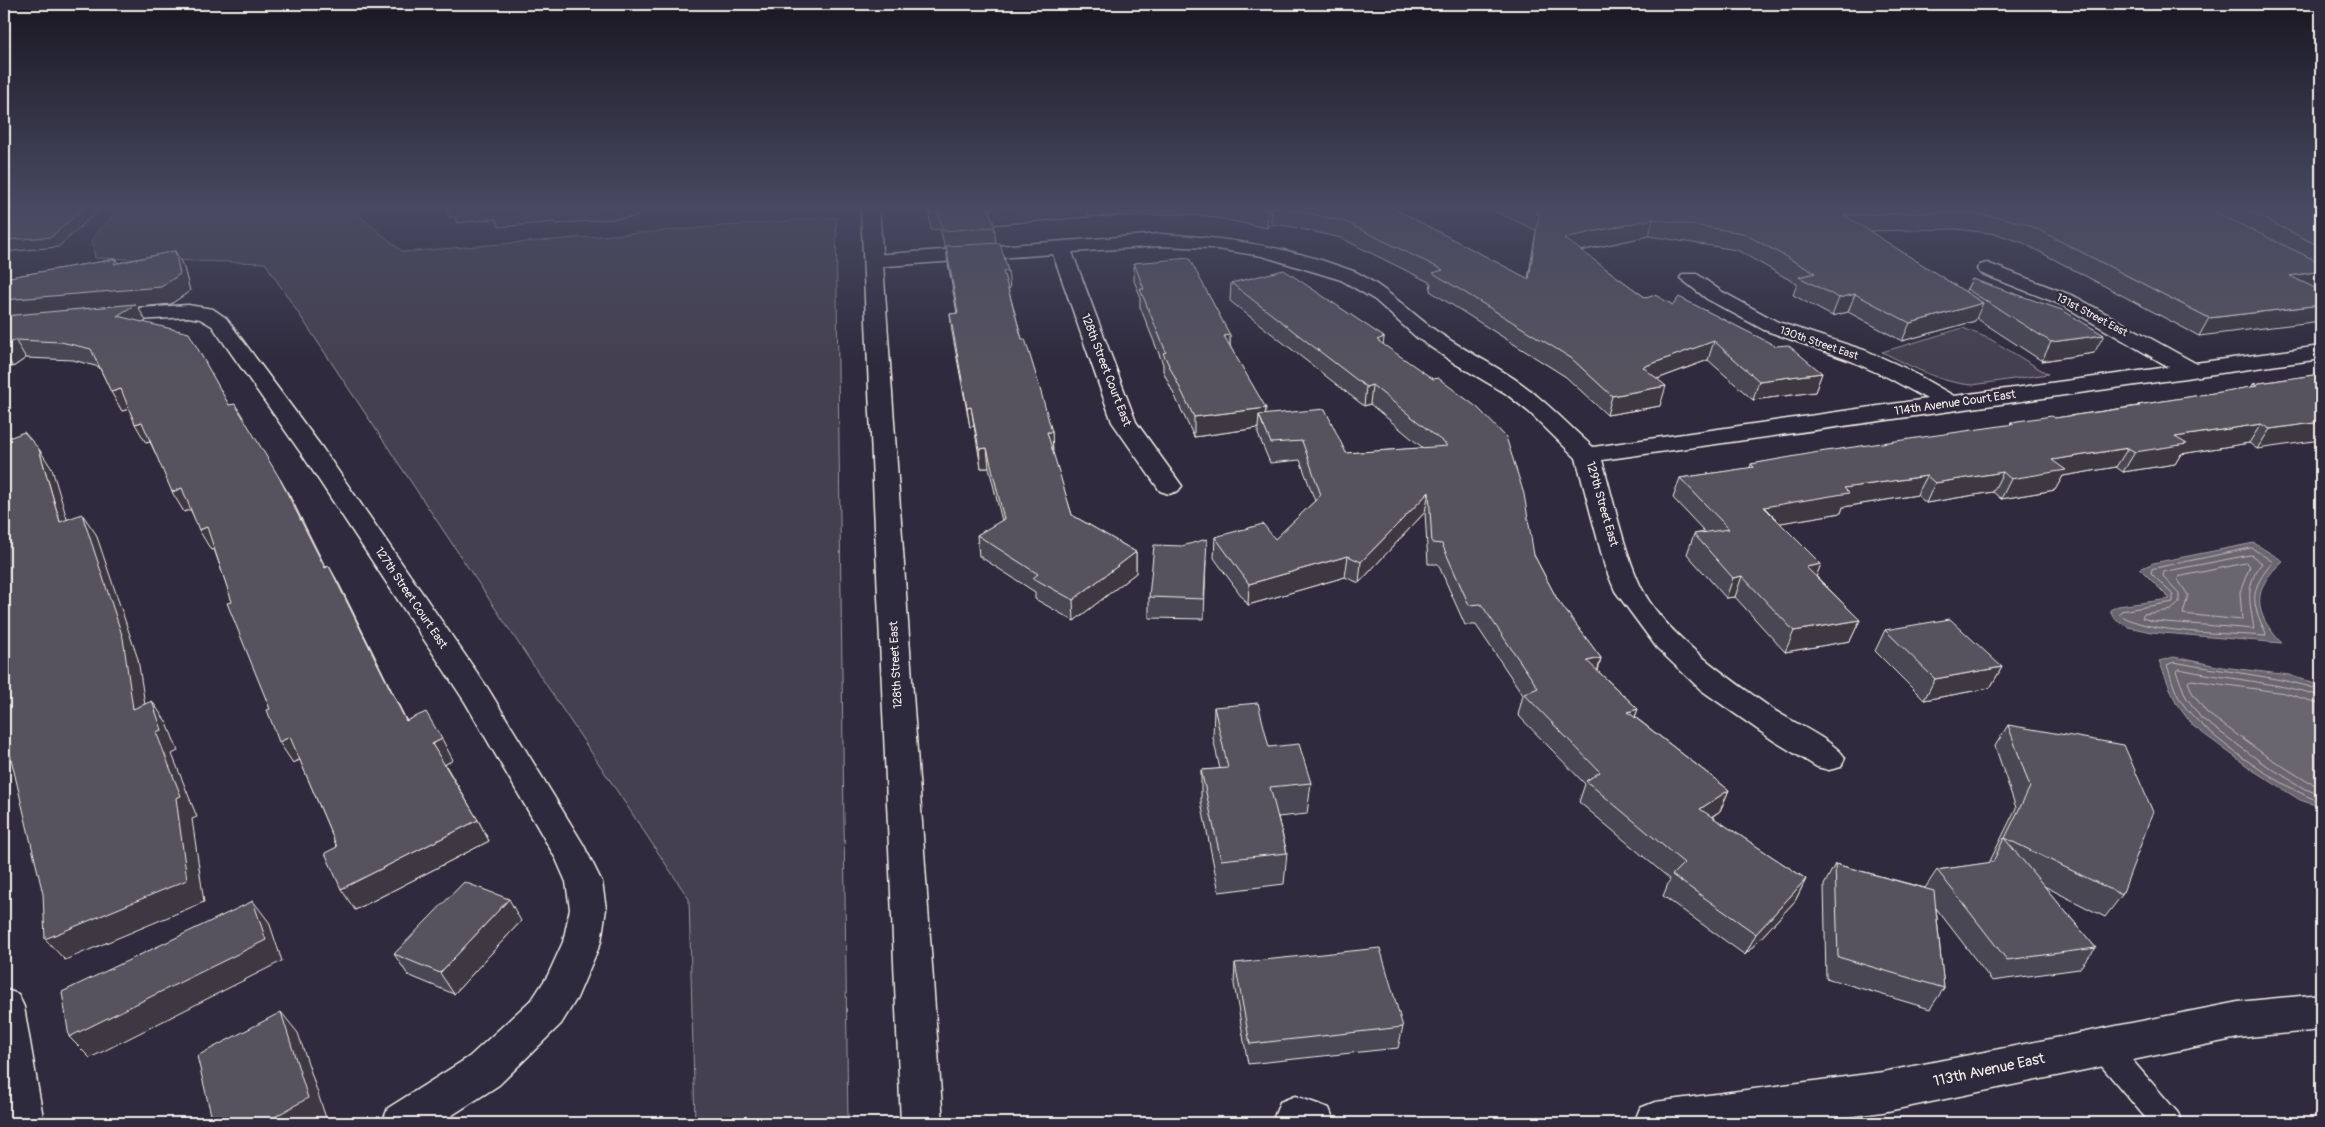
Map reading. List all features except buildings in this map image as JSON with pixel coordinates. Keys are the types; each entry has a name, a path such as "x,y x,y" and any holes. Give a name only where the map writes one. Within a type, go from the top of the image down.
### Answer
{"street":[{"name":"129th Street East","path":"874,261 891,260"},
{"name":"128th Street Court East","path":"1065,260 1124,422 1169,486"},
{"name":"129th Street East","path":"1299,260 1348,276 1382,296 1430,336 1519,393 1588,455 1619,567 1629,591 1645,614 1667,641 1712,682 1786,733 1830,758"},
{"name":"128th Street East","path":"874,261 922,1123"},
{"name":"131st Street East","path":"1987,269 2069,301 2192,371"},
{"name":"130th Street East","path":"1690,278 1714,295 1771,326 1882,366 1950,403"},
{"name":"127th Street Court East","path":"90,318 188,311 206,313 219,322 314,454 476,695 571,854 584,882 588,908 582,942 570,964 563,986 547,1011 484,1071 403,1123"},
{"name":"114th Avenue Court East","path":"1588,455 1950,403 2321,353"},
{"path":"4,1007 23,1123"},
{"name":"113th Avenue East","path":"1656,1123 1883,1092 2238,1020 2321,1012"}],"lane":[{"path":"2103,1047 2168,1123"}],"shaded area":[{"path":"149,260 837,260 848,1123 695,1123 689,899 265,263"},
{"path":"1963,328 1990,339 2048,374 1973,385 1961,384 1926,373 1882,352"}],"water":[{"path":"2254,543 2283,561 2265,581 2260,601 2265,621 2282,643 2151,632 2128,627 2114,618 2110,610 2118,606 2170,599 2140,569 2153,563"},
{"path":"2174,657 2222,667 2289,675 2321,686 2321,807 2300,800 2254,771 2193,726 2176,703 2159,661"}]}
